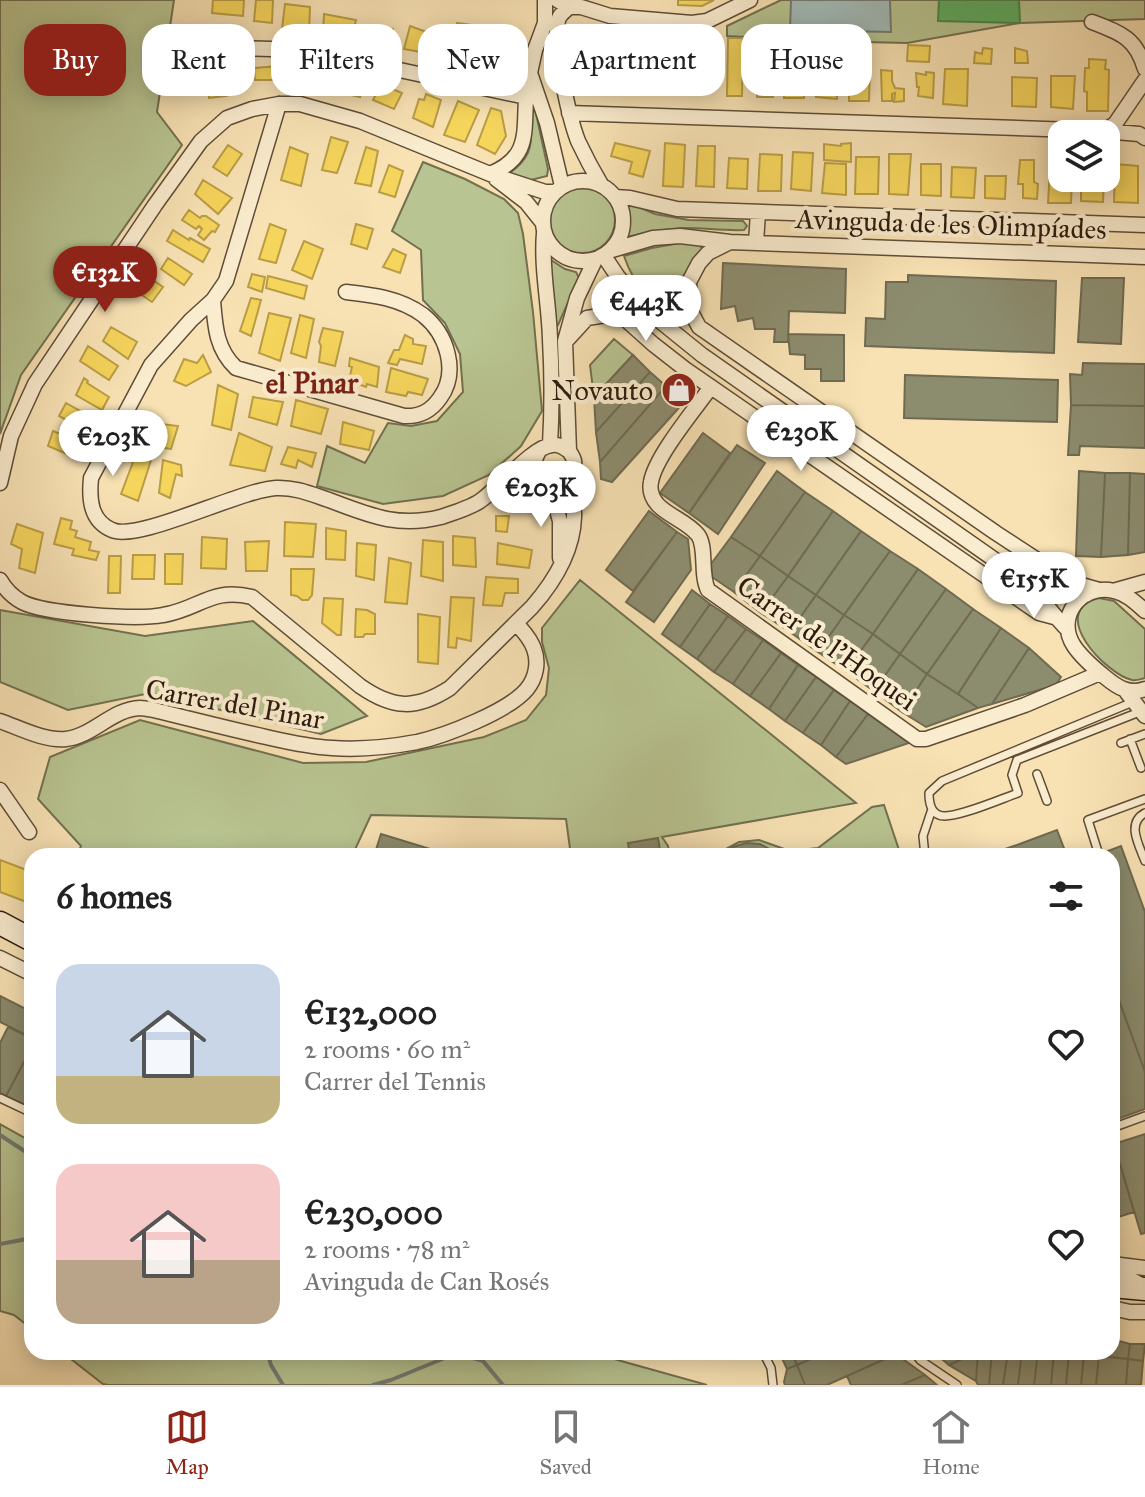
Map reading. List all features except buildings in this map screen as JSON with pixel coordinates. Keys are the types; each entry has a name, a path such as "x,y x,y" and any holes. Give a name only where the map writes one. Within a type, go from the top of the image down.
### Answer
{"main road":[{"path":"0,923 24,936"},
{"path":"0,937 24,948"},
{"path":"1120,1286 1145,1288"}],"street":[{"path":"490,174 505,167 517,156 525,137 526,97 535,50 545,23 545,0"},
{"path":"602,186 579,141 569,113 558,48 560,16 575,3 610,16 692,23 707,21 750,0"},
{"path":"1092,22 1122,33 1140,52 1145,69"},
{"path":"255,49 306,50 526,97"},
{"path":"530,73 547,123 558,189 545,205 542,255 551,339 552,413 544,448 534,461 534,466 545,483 560,521 560,567"},
{"path":"1118,120 1145,80"},
{"path":"279,104 226,281 213,300 151,365 91,478 90,507 101,522 113,531 136,531 275,488 299,489 377,519 413,521 442,516 478,503 516,468 544,448 563,447 569,451"},
{"path":"0,483 11,436 35,384 201,141 227,118 252,109 300,104 347,116 490,174 545,192 575,181 589,181 602,186 621,207 622,230 618,240 603,255 577,298 565,341 569,451 575,467 570,478 574,517 566,555 545,593 517,624 438,696 421,703 404,704 378,698 252,597 236,593 218,595 167,615 119,617 40,608 12,595 0,580"},
{"path":"569,113 1048,129"},
{"path":"1120,133 1143,135"},
{"path":"490,174 526,202 543,227 549,244 558,254 582,262 603,255"},
{"name":"Avinguda de les Olimpíades","path":"615,197 677,209 1145,225"},
{"name":"Avinguda de les Olimpíades","path":"756,243 758,212"},
{"name":"Avinguda de les Olimpíades","path":"603,255 653,238 680,236 730,242 1145,257"},
{"path":"702,355 692,338 689,282 699,263 712,250 730,242"},
{"path":"603,255 662,331 671,358"},
{"path":"213,300 215,330 226,359 236,368 404,416 424,413 447,388 451,372 438,331 424,316 406,305 378,296 346,292"},
{"path":"690,310 699,327 996,533 1071,582 1099,592 1131,598 1145,611"},
{"path":"650,313 702,355 1028,583 1068,630"},
{"path":"565,341 587,318 606,315 624,318 711,387 1039,613 1054,617"},
{"name":"Carrer de l'Hoquei","path":"711,387 655,468 650,485 651,494 658,505 701,538 704,582 708,590 917,739 926,739 1025,705 1100,673"},
{"path":"491,492 508,486 561,484 570,478"},
{"path":"1028,583 1054,593 1099,592 1145,582"},
{"path":"1099,592 1072,608 1067,618 1073,645 1091,666 1114,685 1140,699"},
{"name":"Carrer del Pinar","path":"0,721 39,735 62,739 85,733 119,714 140,708 307,746 363,748 419,741 442,735 485,716 518,698 528,688 534,676 535,649 517,624"},
{"path":"0,790 29,832"},
{"path":"0,958 24,970"},
{"path":"1120,1266 1145,1268"},
{"path":"1120,1271 1145,1288"},
{"path":"1120,1310 1145,1312"}],"lane":[{"path":"1140,699 1017,760 1012,775 1018,793 951,817 939,815 932,809 929,793 942,781 1140,699"},
{"path":"1121,743 1145,734"},
{"path":"1130,739 1141,768"},
{"path":"1037,774 1047,801"},
{"path":"1097,848 1088,820 1145,799"},
{"path":"924,848 923,836 932,809"},
{"path":"1145,813 1138,817 1135,824 1145,861"},
{"path":"0,1098 24,1109"},
{"path":"1120,1125 1145,1116"},
{"path":"767,1360 773,1385"},
{"path":"920,1360 957,1385"}],"green space":[{"path":"0,0 174,0 170,24 142,24 142,96 159,96 157,112 182,145 21,375 0,434"},
{"path":"781,0 1145,0 1145,19 1020,23 907,43 872,42 872,24 741,24 741,37 727,36 727,26"},
{"path":"529,109 535,109 548,169 547,176 527,181 508,174 528,153 531,138"},
{"path":"423,162 504,199 518,213 533,312 542,411 521,446 489,475 443,496 383,504 317,486 327,446 365,463 388,423 411,426 437,421 463,392 460,354 445,323 423,300 421,250 392,231"},
{"path":"582,187 595,190 605,197 612,207 615,220 612,233 605,243 595,250 582,253 569,250 559,243 552,233 549,220 552,207 559,197 569,190"},
{"path":"627,202 655,214 689,220 743,221 747,226 744,230 670,229 627,237"},
{"path":"680,243 698,243 703,250 686,276 683,307 662,302 645,292 624,256"},
{"path":"548,258 576,272 579,278 558,325 554,324"},
{"path":"614,339 633,355 594,397 590,365"},
{"path":"580,580 856,803 662,837 668,848 570,848 566,819 371,815 356,848 80,848 38,799 50,757 140,720 303,763 366,762 484,737 526,720 546,695 549,668 542,642 542,628"},
{"path":"1099,598 1114,601 1145,629 1145,678 1134,680 1121,675 1108,667 1086,642 1079,629 1078,616 1084,605"},
{"path":"0,610 145,636 253,621 367,716 321,734 150,693 68,710 0,682"},
{"path":"884,805 898,848 818,848 872,807"},
{"path":"759,840 782,848 728,848 739,842"},
{"path":"0,1124 24,1138 24,1323 14,1315 0,1311"},
{"path":"72,1360 618,1360 707,1385 108,1385"}],"water":[{"path":"791,0 890,0 891,32 872,32 872,24 790,24"}],"waterway":[{"path":"0,1135 24,1151"},
{"path":"0,1244 24,1240"},
{"path":"269,1360 283,1385"},
{"path":"373,1385 440,1360"},
{"path":"480,1360 503,1385"}],"place":[{"name":"Novauto","path":"679,390"}],"district":[{"name":"el Pinar","path":"312,383"}]}
